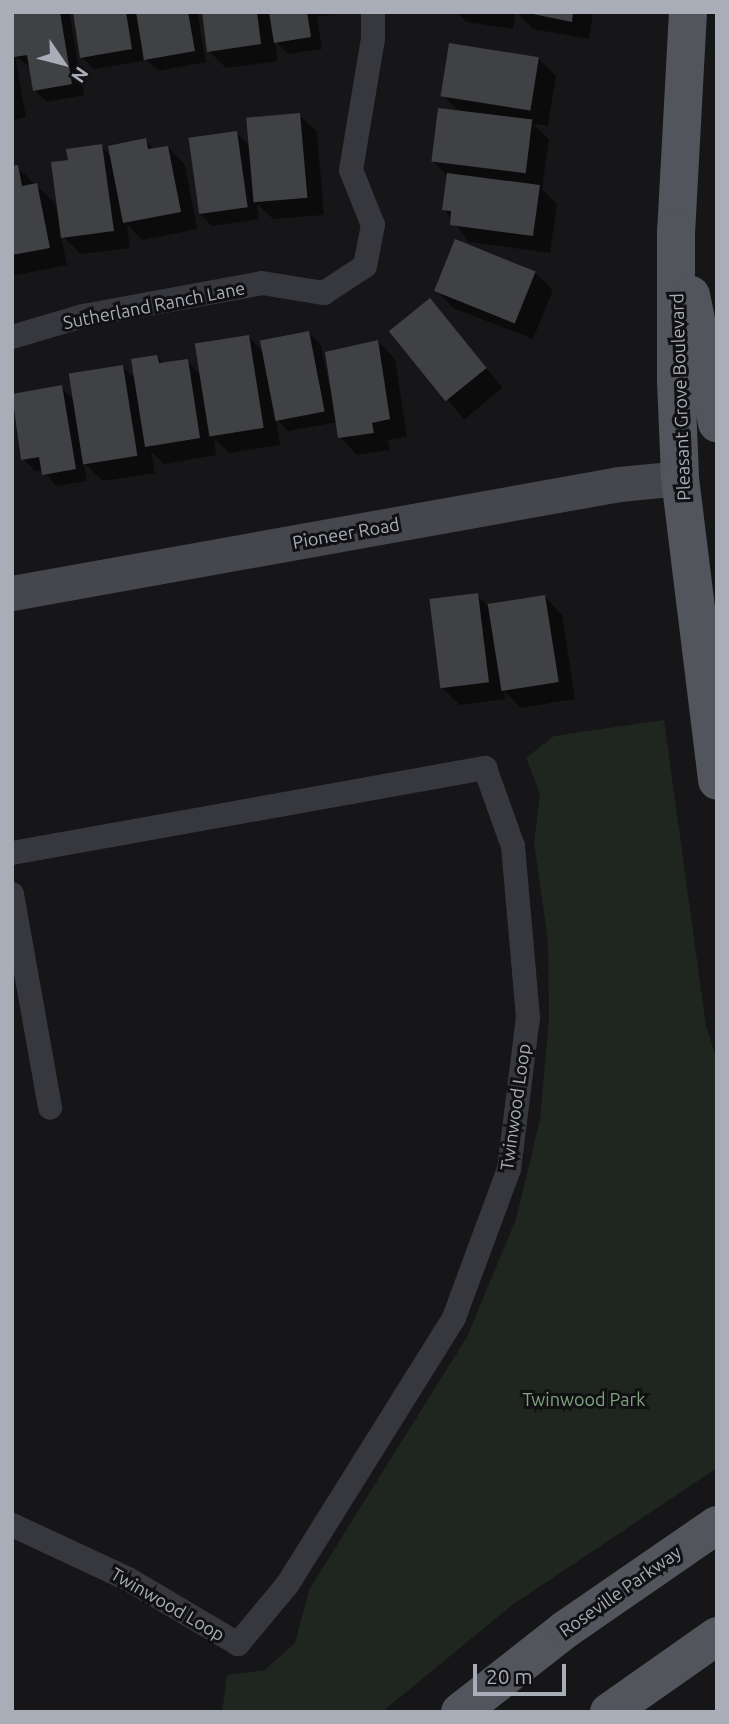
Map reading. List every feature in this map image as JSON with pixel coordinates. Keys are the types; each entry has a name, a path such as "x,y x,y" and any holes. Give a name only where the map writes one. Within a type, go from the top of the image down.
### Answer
{"main road":[{"name":"Pleasant Grove Boulevard","path":"688,12 676,231 680,478 717,781"},
{"path":"676,231 717,423"},
{"name":"Roseville Parkway","path":"460,1712 566,1629 717,1525"},
{"path":"609,1712 717,1636"}],"street":[{"name":"Sutherland Ranch Lane","path":"12,337 83,316 262,283 324,293 365,266 373,225 351,170 373,39 373,12"},
{"name":"Pioneer Road","path":"12,593 620,484 680,478"},
{"name":"Twinwood Loop","path":"12,853 485,768 513,846 528,1017 509,1169 454,1318 287,1586 238,1644 128,1579 12,1525"},
{"path":"12,894 51,1108"}],"green space":[{"name":"Twinwood Park","path":"664,720 706,1026 717,1060 717,1468 512,1605 382,1712 222,1712 227,1675 265,1670 295,1643 309,1590 467,1337 516,1219 540,1120 549,1018 548,942 534,842 540,794 526,758 554,736"}],"building":[{"path":"12,12 60,12 72,84 33,91 27,55 14,57"},
{"path":"73,12 126,12 132,49 80,58"},
{"path":"136,12 188,12 195,51 144,60"},
{"path":"202,12 257,12 261,44 207,52"},
{"path":"269,12 307,12 311,37 274,43"},
{"path":"523,12 573,12 572,22"},
{"path":"449,43 539,57 530,111 441,96"},
{"path":"438,108 532,120 526,173 431,162"},
{"path":"300,113 307,198 254,202 246,118"},
{"path":"237,131 248,207 199,214 188,138"},
{"path":"146,138 148,149 168,146 181,212 123,223 108,146"},
{"path":"102,144 114,231 61,238 51,162 68,160 66,149"},
{"path":"18,165 22,186 37,183 50,248 12,255 12,166"},
{"path":"447,173 540,185 533,236 450,225 451,211 442,210"},
{"path":"455,239 536,272 515,324 434,291"},
{"path":"430,298 487,368 445,401 389,331"},
{"path":"309,331 325,411 276,421 260,341"},
{"path":"249,335 264,428 209,436 195,344"},
{"path":"378,340 390,419 372,423 374,433 338,438 325,352"},
{"path":"157,355 159,363 188,359 200,438 145,447 131,359"},
{"path":"123,365 137,456 83,464 69,374"},
{"path":"62,385 76,469 42,475 39,457 21,460 12,394"},
{"path":"478,593 489,682 440,688 429,599"},
{"path":"545,595 559,682 501,691 488,604"}]}
